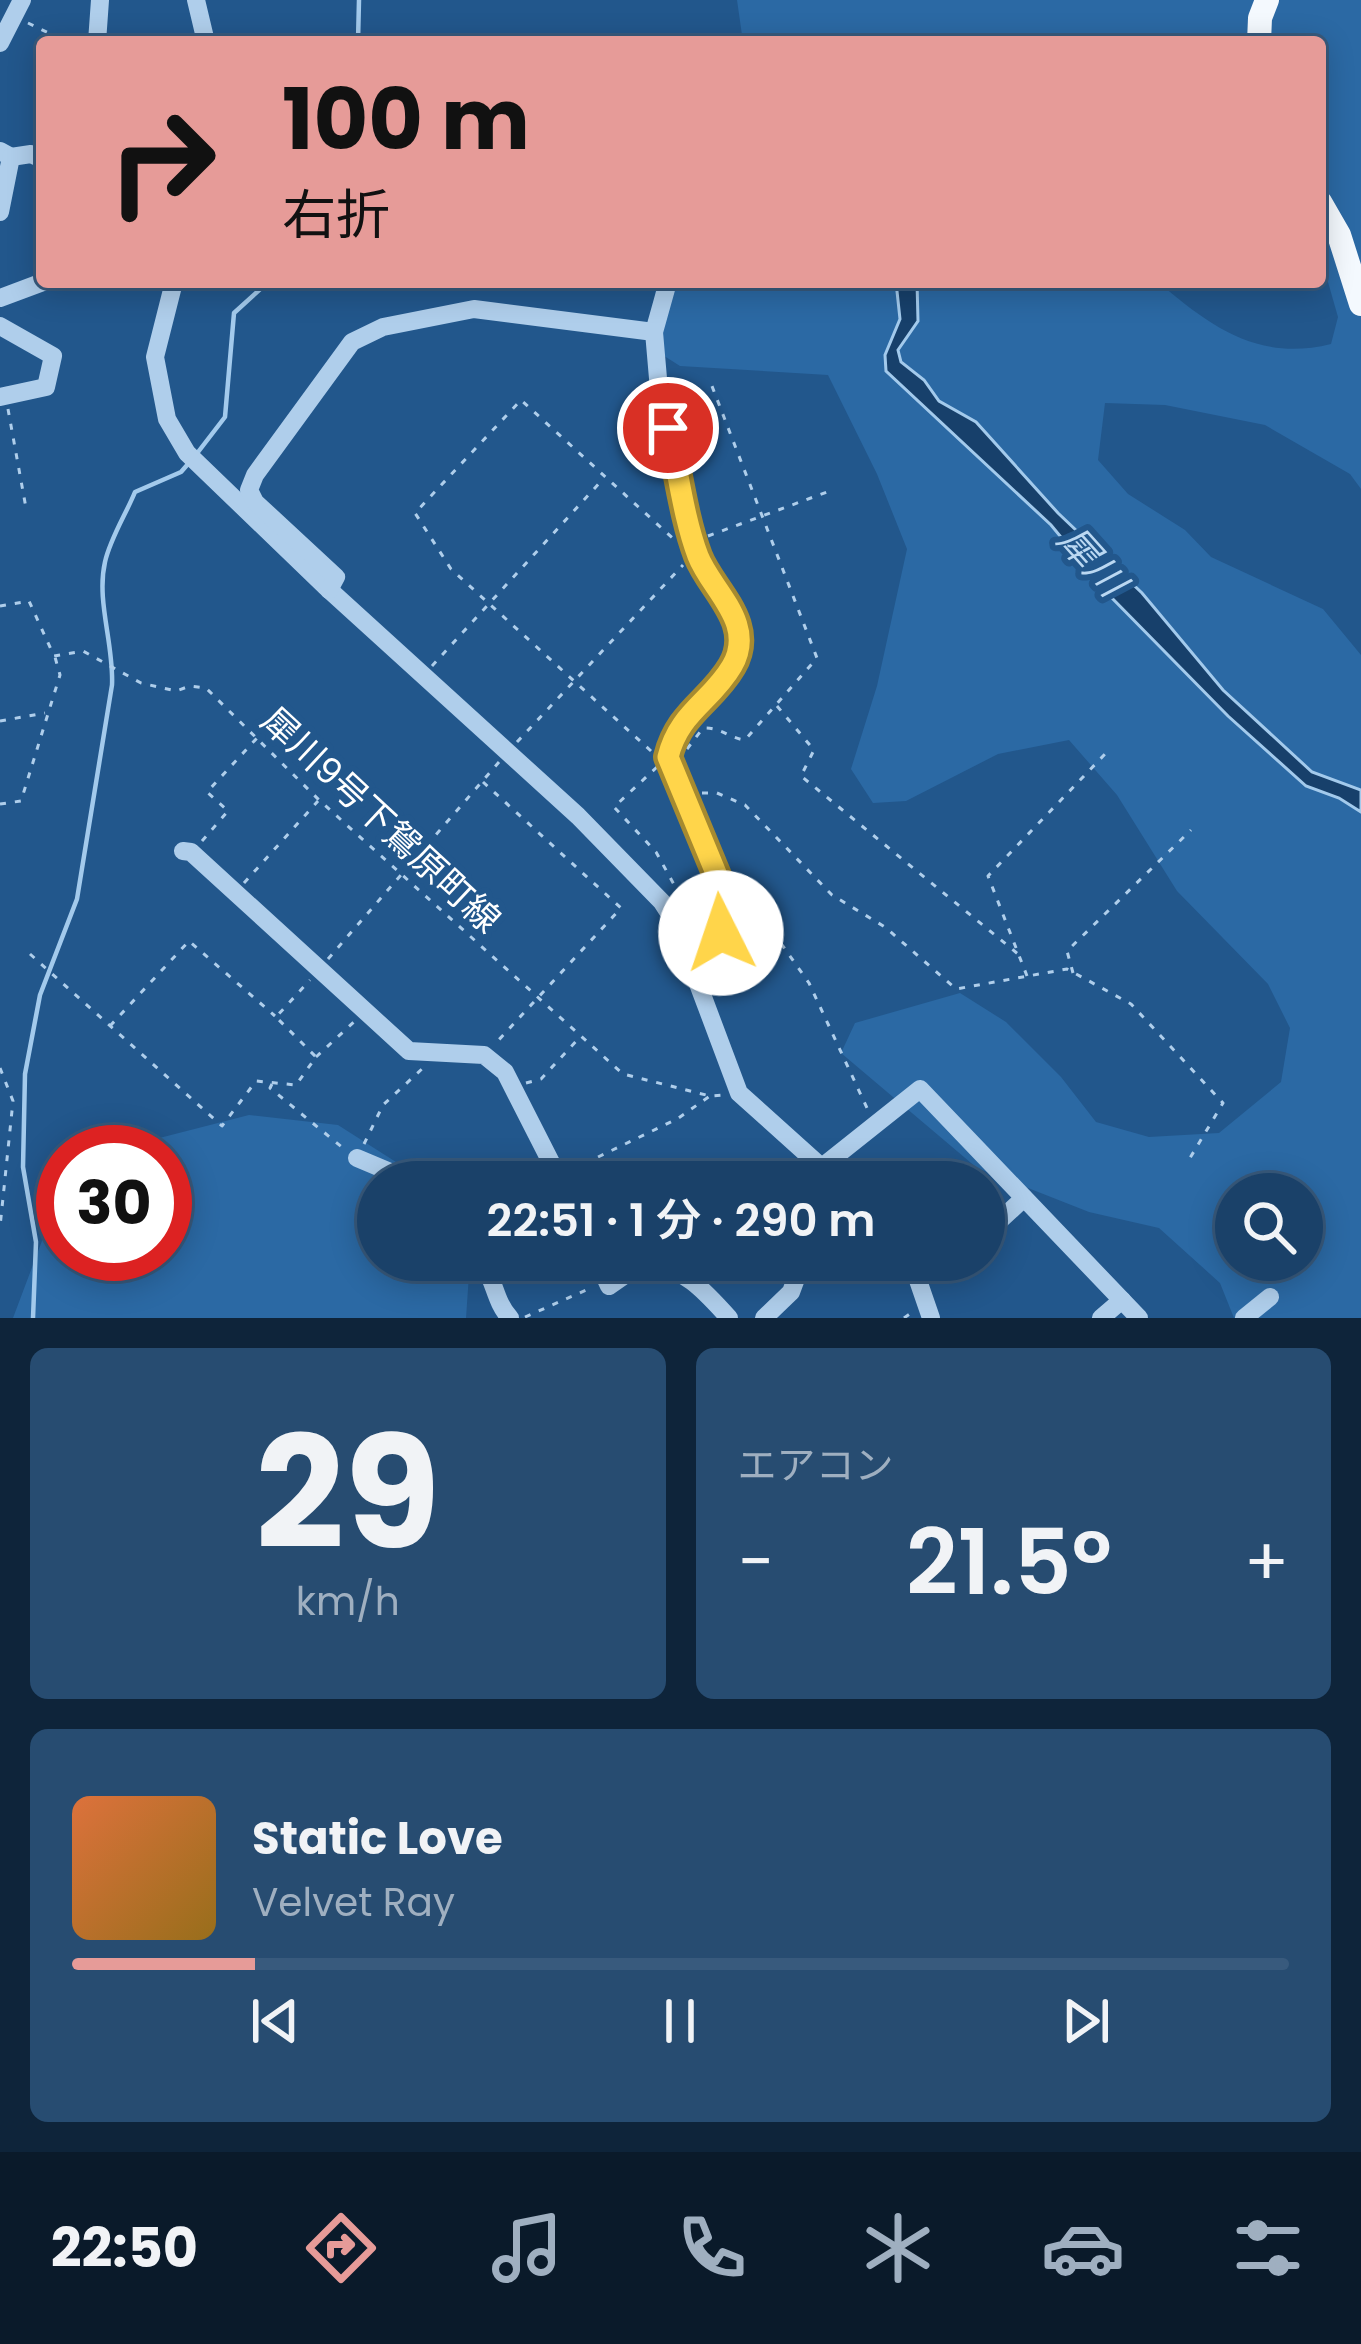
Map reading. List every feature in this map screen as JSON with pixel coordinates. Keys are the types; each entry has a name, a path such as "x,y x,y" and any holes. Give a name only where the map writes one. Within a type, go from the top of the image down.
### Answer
{"main road":[{"path":"1259,36 1268,0"},
{"path":"1326,213 1339,236 1361,304"}],"street":[{"path":"97,36 100,0"},
{"path":"196,0 205,36"},
{"path":"0,43 19,8"},
{"path":"0,212 6,154 36,156"},
{"path":"2,291 36,284"},
{"path":"172,288 155,358 167,419 187,453 327,588 578,816 662,902 693,950 709,1017 739,1093 814,1161"},
{"path":"666,288 654,332 659,390 698,559 728,600 739,638 733,665 678,726 682,793 722,886 721,933 695,964"},
{"path":"327,588 336,577 255,502 249,490 255,475 352,343 383,327 474,309 654,332"},
{"path":"0,326 53,356 46,387 3,396"},
{"path":"187,852 409,1051 484,1055 505,1072 551,1161"},
{"path":"846,1161 873,1126 920,1089 1139,1318"},
{"path":"357,1158 364,1161"},
{"path":"1005,1216 1024,1198"},
{"path":"492,1281 499,1306 509,1318"},
{"path":"607,1281 609,1286 616,1281"},
{"path":"695,1281 729,1318"},
{"path":"764,1318 794,1281"},
{"path":"919,1281 932,1318"},
{"path":"1244,1318 1270,1298"},
{"path":"1101,1318 1122,1300"}],"path":[{"path":"19,8 59,36"},
{"path":"694,922 656,852 614,807 703,728 717,727 746,740 817,658 710,381"},
{"path":"3,396 26,508"},
{"path":"276,1017 506,754 575,681 691,555 521,400 415,513 451,569 575,681 658,757 677,754"},
{"path":"423,676 605,477"},
{"path":"694,541 827,492"},
{"path":"0,606 29,601 60,675 21,801 0,804"},
{"name":"犀川9号下鴛原町線","path":"54,656 83,651 141,683 176,691 206,688 319,800 623,1074 710,1096 739,1093"},
{"path":"776,704 814,750 801,776 1018,954"},
{"path":"0,721 46,713"},
{"path":"187,852 228,812 207,792 258,737"},
{"path":"1027,976 988,876 1106,753"},
{"path":"483,782 621,908 484,1055"},
{"path":"682,793 717,793 745,805 832,895 884,927 956,989 1067,969 1131,1004 1223,1102 1190,1158"},
{"path":"234,894 319,800"},
{"path":"1073,973 1067,951 1191,830"},
{"path":"722,886 742,888 808,983 873,1126"},
{"path":"110,1026 189,941 316,1058"},
{"path":"30,954 222,1126 256,1081 296,1085 316,1058 366,1010"},
{"path":"513,1088 541,1079 580,1037"},
{"path":"273,1083 270,1088 357,1158 383,1105 417,1071 431,1064"},
{"path":"0,1068 13,1101 0,1227"},
{"path":"595,1161 677,1119 710,1096"},
{"path":"523,1318 607,1281"}],"shaded area":[{"path":"737,0 1361,0 1361,489 1350,474 1265,425 1165,405 1105,403 1098,460 1128,494 1185,530 1211,557 1323,609 1361,655 1361,1318 1234,1318 1218,1281 1323,1281 1323,1173 1215,1173 1215,1278 1159,1228 1089,1212 1005,1179 1005,1161 969,1161 841,1053 855,1023 960,993 1006,1022 1061,1077 1096,1122 1149,1137 1219,1133 1281,1082 1290,1028 1268,984 1177,891 1117,795 1069,740 998,754 906,801 873,803 851,769 877,686 907,549 877,474 828,375 680,366 647,345 656,288 1166,288 1237,337 1281,348 1331,344 1338,317 1326,275 1326,36 742,36"},
{"path":"249,1115 338,1125 394,1161 357,1161 357,1281 469,1281 466,1318 13,1318 36,1257 36,1281 192,1281 192,1130"}],"water":[{"name":"犀川","path":"897,288 917,288 918,321 898,350 901,362 924,380 939,401 976,422 1058,513 1142,593 1223,690 1312,772 1361,790 1361,812 1306,786 1228,716 1108,594 1051,525 886,371 885,355 900,319"}],"waterway":[{"path":"358,36 359,0"},
{"path":"195,456 225,417 234,313 261,288"},
{"path":"33,1318 36,1242 23,1167 25,1074 40,995 77,899 112,685 103,592 105,562 135,492 181,472 188,464"}],"route":[{"path":"668,428 698,559 728,600 739,638 733,665 678,726 668,757 723,890 721,933"}]}
